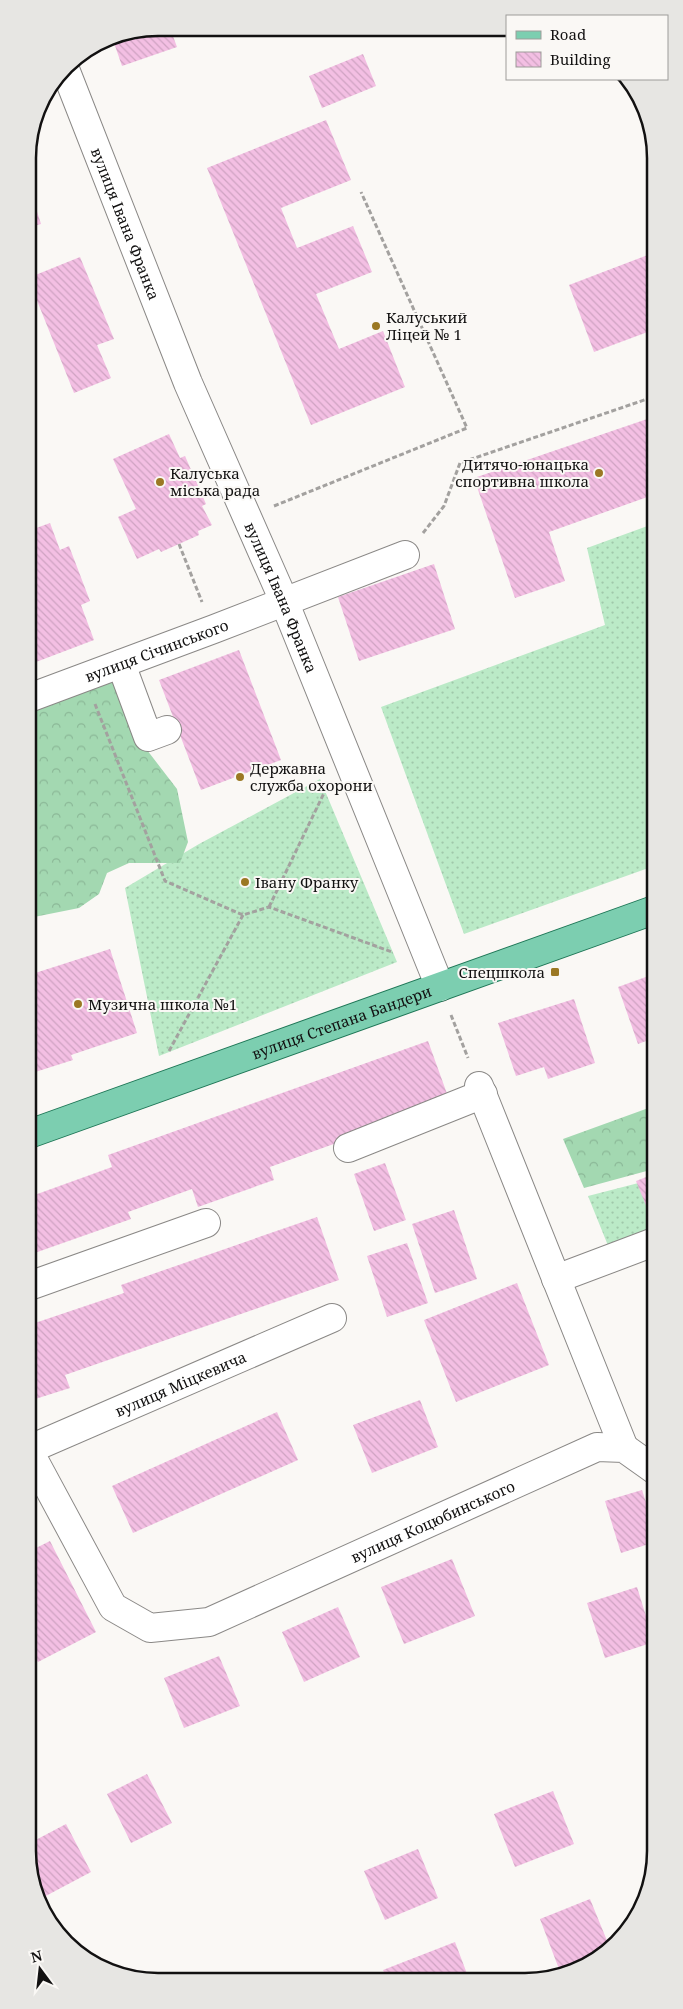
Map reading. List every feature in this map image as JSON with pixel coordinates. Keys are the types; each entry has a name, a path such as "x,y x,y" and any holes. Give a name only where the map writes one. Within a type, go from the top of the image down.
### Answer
{"main road":[{"name":"вулиця Степана Бандери","path":"36,1132 445,998 647,913"}],"street":[{"name":"вулиця Івана Франка","path":"68,77 188,383 284,601 445,998"},
{"name":"вулиця Січинського","path":"37,695 405,555"},
{"path":"121,664 148,737 167,730"},
{"path":"348,1148 481,1090 624,1448 646,1464"},
{"path":"36,1283 206,1223"},
{"path":"556,1279 646,1245"},
{"name":"вулиця Міцкевича","path":"36,1446 332,1318"},
{"name":"вулиця Коцюбинського","path":"36,1465 113,1607 150,1628 209,1622 597,1447 624,1448"}],"path":[{"path":"273,506 467,428 360,192"},
{"path":"405,555 444,506 460,463 647,399"},
{"path":"179,544 203,605"},
{"path":"93,701 165,881 244,915 268,907 395,953"},
{"path":"268,907 327,786"},
{"path":"166,1056 244,915"},
{"path":"445,998 481,1090"}],"green space":[{"path":"647,526 647,869 464,934 381,707 605,625 587,548"},
{"path":"115,675 147,750 177,789 188,842 180,863 129,863 107,873 99,894 79,908 37,916 37,705"},
{"path":"320,779 397,962 159,1056 125,888 199,844"},
{"path":"646,1109 646,1171 584,1188 563,1139"},
{"path":"646,1181 646,1239 611,1253 588,1196"}],"building":[{"path":"173,37 177,47 122,66 115,45 127,40"},
{"path":"363,54 376,86 322,108 309,76"},
{"path":"326,120 351,180 281,208 297,248 353,226 372,272 316,294 339,349 383,331 405,387 311,425 207,168"},
{"path":"37,211 41,224 37,225"},
{"path":"647,255 647,332 594,352 569,285"},
{"path":"80,257 114,339 97,345 111,378 74,393 37,300 37,274"},
{"path":"647,419 647,497 549,532 565,581 515,598 474,478"},
{"name":"Калуська міська рада","path":"169,434 180,458 185,456 206,504 202,506 212,525 198,531 199,535 161,552 159,549 137,559 118,517 136,509 113,459"},
{"path":"50,523 60,550 69,546 90,601 81,605 94,640 37,662 37,528"},
{"path":"434,564 455,629 359,661 338,597"},
{"path":"239,650 281,760 201,790 159,680"},
{"name":"Музична школа №1","path":"110,949 137,1033 71,1055 73,1060 36,1072 37,973"},
{"path":"647,977 646,1041 638,1044 618,987"},
{"path":"574,999 595,1063 548,1079 544,1067 516,1076 498,1023"},
{"path":"428,1041 450,1102 270,1167 274,1180 198,1207 192,1189 128,1212 131,1219 36,1252 36,1194 112,1167 108,1155"},
{"path":"385,1163 406,1220 374,1231 354,1174"},
{"path":"646,1177 646,1207 636,1181"},
{"path":"454,1210 477,1279 435,1293 412,1224"},
{"path":"317,1217 339,1280 65,1375 70,1388 36,1399 36,1323 124,1293 121,1285"},
{"path":"407,1243 428,1303 387,1317 367,1256"},
{"path":"517,1283 549,1365 456,1402 424,1320"},
{"path":"420,1400 438,1447 372,1473 353,1425"},
{"path":"277,1412 298,1460 133,1533 112,1486"},
{"path":"642,1490 646,1503 646,1545 621,1553 605,1501"},
{"path":"50,1541 96,1632 38,1662 36,1658 36,1548"},
{"path":"452,1559 475,1616 404,1644 381,1587"},
{"path":"637,1587 646,1617 646,1645 605,1658 587,1603"},
{"path":"338,1607 360,1657 304,1682 282,1632"},
{"path":"219,1656 240,1706 184,1728 164,1678"},
{"path":"147,1774 172,1823 131,1843 107,1794"},
{"path":"553,1791 574,1844 515,1867 494,1814"},
{"path":"66,1824 91,1872 45,1896 39,1874 36,1840"},
{"path":"418,1849 438,1898 385,1920 364,1871"},
{"path":"590,1899 607,1941 579,1960 558,1967 540,1919"},
{"path":"455,1942 467,1973 384,1973 383,1970"}],"place":[{"name":"Калуський Ліцей № 1","path":"376,326"},
{"name":"Дитячо-юнацька спортивна школа","path":"599,473"},
{"name":"Калуська міська рада","path":"160,482"},
{"name":"Державна служба охорони","path":"240,777"},
{"name":"Івану Франку","path":"245,882"},
{"name":"Спецшкола","path":"555,972"},
{"name":"Музична школа №1","path":"78,1004"}]}
